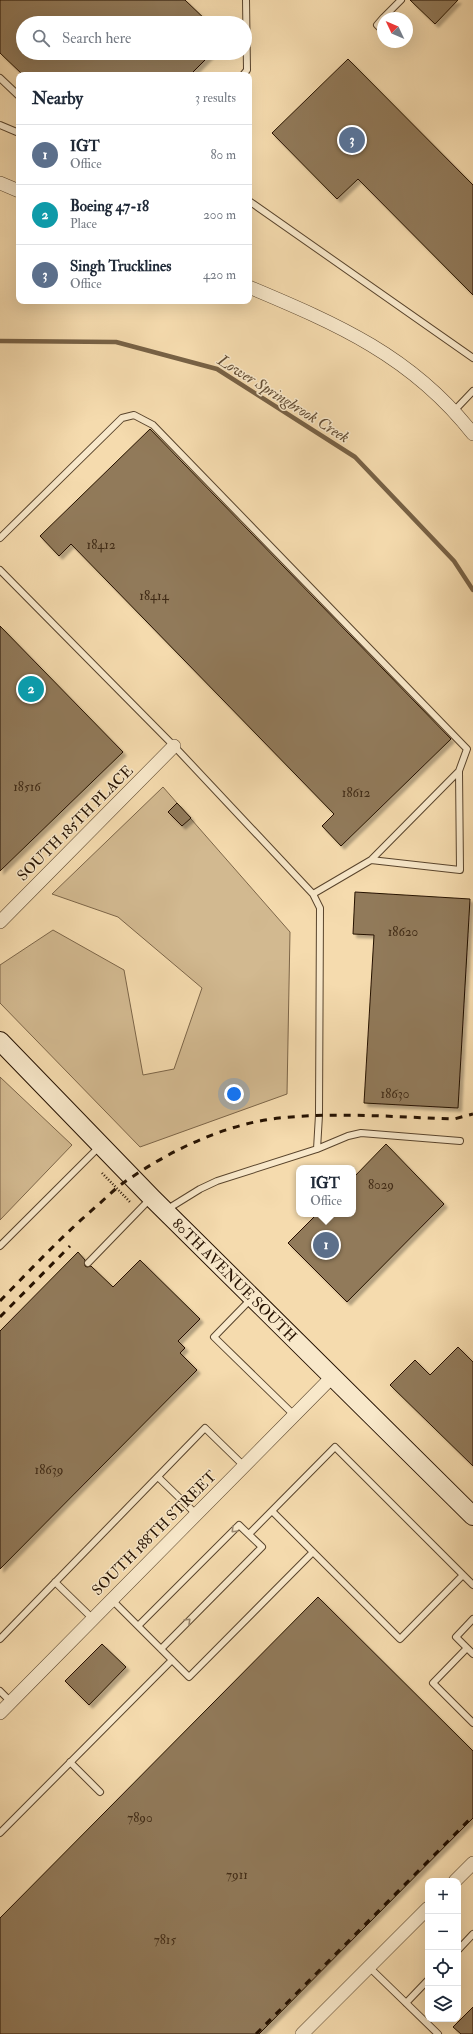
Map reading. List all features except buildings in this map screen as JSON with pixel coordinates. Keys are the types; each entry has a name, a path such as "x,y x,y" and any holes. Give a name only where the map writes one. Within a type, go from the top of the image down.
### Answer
{"street":[{"path":"0,183 16,190"},
{"path":"252,288 327,320 388,354 411,371 473,434"},
{"name":"SOUTH 185TH PLACE","path":"0,922 174,746"},
{"name":"80TH AVENUE SOUTH","path":"0,1041 152,1198 473,1516"},
{"name":"SOUTH 188TH STREET","path":"0,1713 332,1376"},
{"path":"458,1878 473,1863"},
{"path":"308,2030 425,1911"}],"lane":[{"path":"246,0 246,16"},
{"path":"389,12 401,0"},
{"path":"245,72 247,70 247,60"},
{"path":"0,78 16,93"},
{"path":"0,125 16,132"},
{"path":"252,203 473,358"},
{"path":"453,412 473,391"},
{"path":"0,538 122,418 134,415 153,425 467,749 459,771 460,870 371,860"},
{"path":"0,570 174,746 313,894 320,908 319,1107 317,1149"},
{"path":"313,894 371,860 459,771"},
{"path":"165,1211 217,1180 317,1149 348,1136 361,1133 460,1141"},
{"path":"0,1246 100,1145"},
{"path":"88,1263 152,1198"},
{"path":"252,1298 214,1337 294,1415"},
{"path":"0,1638 205,1428 244,1466"},
{"path":"249,1534 335,1447 473,1585"},
{"path":"158,1477 196,1514"},
{"path":"272,1511 400,1639 464,1575"},
{"path":"138,1626 239,1525 249,1534 262,1547 161,1648"},
{"path":"112,1600 189,1677 313,1552"},
{"path":"55,1582 93,1619"},
{"path":"473,1619 456,1637 473,1654"},
{"path":"468,1648 433,1683 473,1723"},
{"path":"0,1833 172,1660"},
{"path":"0,1691 11,1702"},
{"path":"70,1762 100,1792"},
{"path":"461,1947 473,1934"},
{"path":"369,1967 438,2034"},
{"path":"406,2003 425,1983"}],"path":[{"path":"102,1173 139,1211"}],"shaded area":[{"path":"163,787 290,932 287,1094 140,1147 0,1003 0,965 53,930 124,970 143,1075 174,1069 202,988 118,917 52,894"},
{"path":"0,1077 72,1145 0,1220"}],"waterway":[{"name":"Lower Springbrook Creek","path":"0,341 116,342 217,369 355,457 454,561 473,590"}],"railway":[{"path":"0,1301 61,1239 119,1186 166,1156 202,1139 240,1126 279,1118 345,1115 454,1119 473,1114"},
{"path":"0,1317 70,1246"},
{"path":"256,2034 473,1816"}],"place":[{"name":"Singh Trucklines","path":"352,140"},
{"name":"Boeing 47-18","path":"31,689"},
{"name":"IGT","path":"326,1245"}]}
